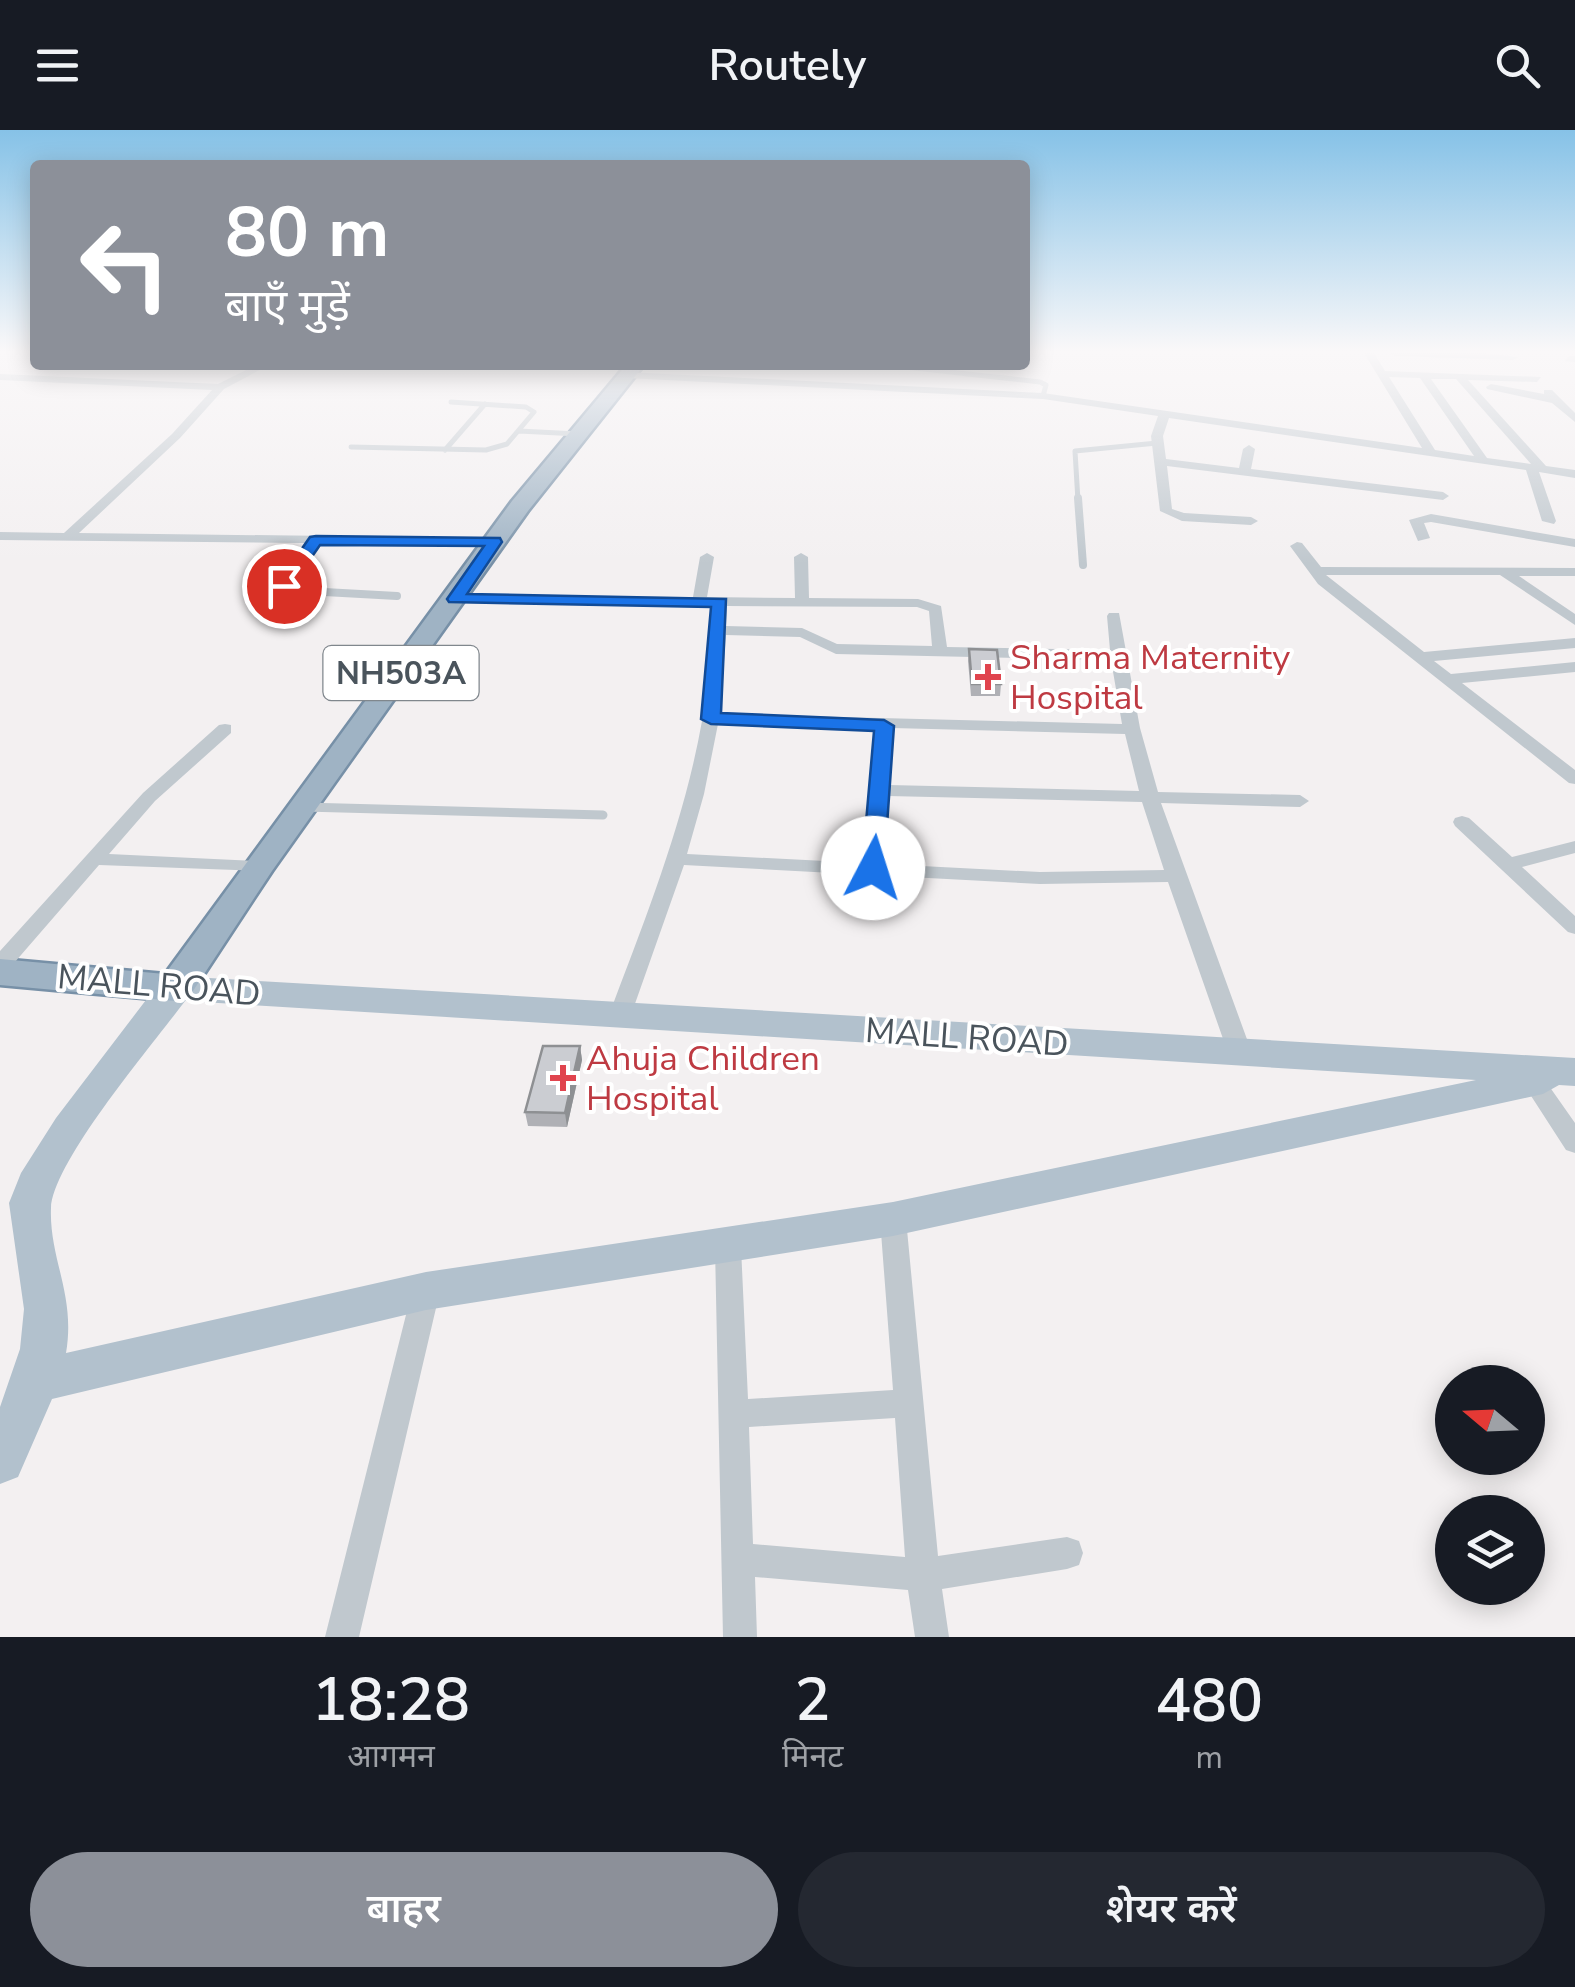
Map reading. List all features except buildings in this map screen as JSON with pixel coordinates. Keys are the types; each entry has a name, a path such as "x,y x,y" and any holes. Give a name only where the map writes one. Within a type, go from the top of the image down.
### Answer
{"highway":[{"name":"NH503A","path":"176,988 258,867 494,542 588,423"},
{"name":"MALL ROAD","path":"0,968 176,988"}],"main road":[{"name":"MALL ROAD","path":"176,988 1561,1076"},
{"path":"0,1460 38,1381 47,1310 30,1201 40,1174 176,988"},
{"path":"38,1381 426,1291 893,1219 1561,1076"}],"street":[{"path":"68,535 187,423"},
{"path":"1162,423 1157,443 1166,511 1182,516 1251,520"},
{"path":"1240,423 1575,474"},
{"path":"1413,423 1430,452"},
{"path":"1458,423 1484,460"},
{"path":"1498,423 1537,469 1550,521"},
{"path":"1244,472 1249,449"},
{"path":"1161,462 1444,496"},
{"path":"1423,538 1416,520 1431,518 1575,543"},
{"path":"0,536 494,542"},
{"path":"1297,546 1323,582 1424,657 1575,780"},
{"path":"700,602 708,556"},
{"path":"801,557 802,601"},
{"path":"1502,570 1575,621"},
{"path":"1318,573 1575,572"},
{"path":"455,599 929,605 936,609 938,617 940,650"},
{"path":"620,1015 676,859 711,719 720,602"},
{"path":"1114,616 1117,655 1150,796 1240,1053"},
{"path":"718,630 802,633 813,636 824,647 836,648 1117,655"},
{"path":"1424,657 1575,643"},
{"path":"1450,679 1575,666"},
{"path":"711,719 884,726 1132,728"},
{"path":"873,868 884,726"},
{"path":"0,968 149,797 225,730"},
{"path":"880,790 1300,801"},
{"path":"1462,822 1575,927"},
{"path":"1508,864 1575,846"},
{"path":"93,859 258,867"},
{"path":"676,859 1040,878 1178,876"},
{"path":"1561,1076 1575,1144"},
{"path":"893,1219 923,1575 932,1637"},
{"path":"728,1246 740,1637"},
{"path":"342,1637 426,1291"},
{"path":"735,1414 909,1403"},
{"path":"740,1558 923,1575 1067,1553"}],"lane":[{"path":"445,450 468,423"},
{"path":"351,447 497,448 524,423"},
{"path":"519,431 579,434"},
{"path":"1083,565 1076,451 1086,446 1157,443"},
{"path":"316,540 285,580 288,590 398,596"},
{"path":"303,807 603,815"}],"place":[{"name":"Sharma Maternity Hospital","path":"988,677"},
{"name":"Ahuja Children Hospital","path":"563,1078"}],"route":[{"path":"284,586 316,540 494,542 455,599 720,602 711,719 884,726 873,868"}]}
